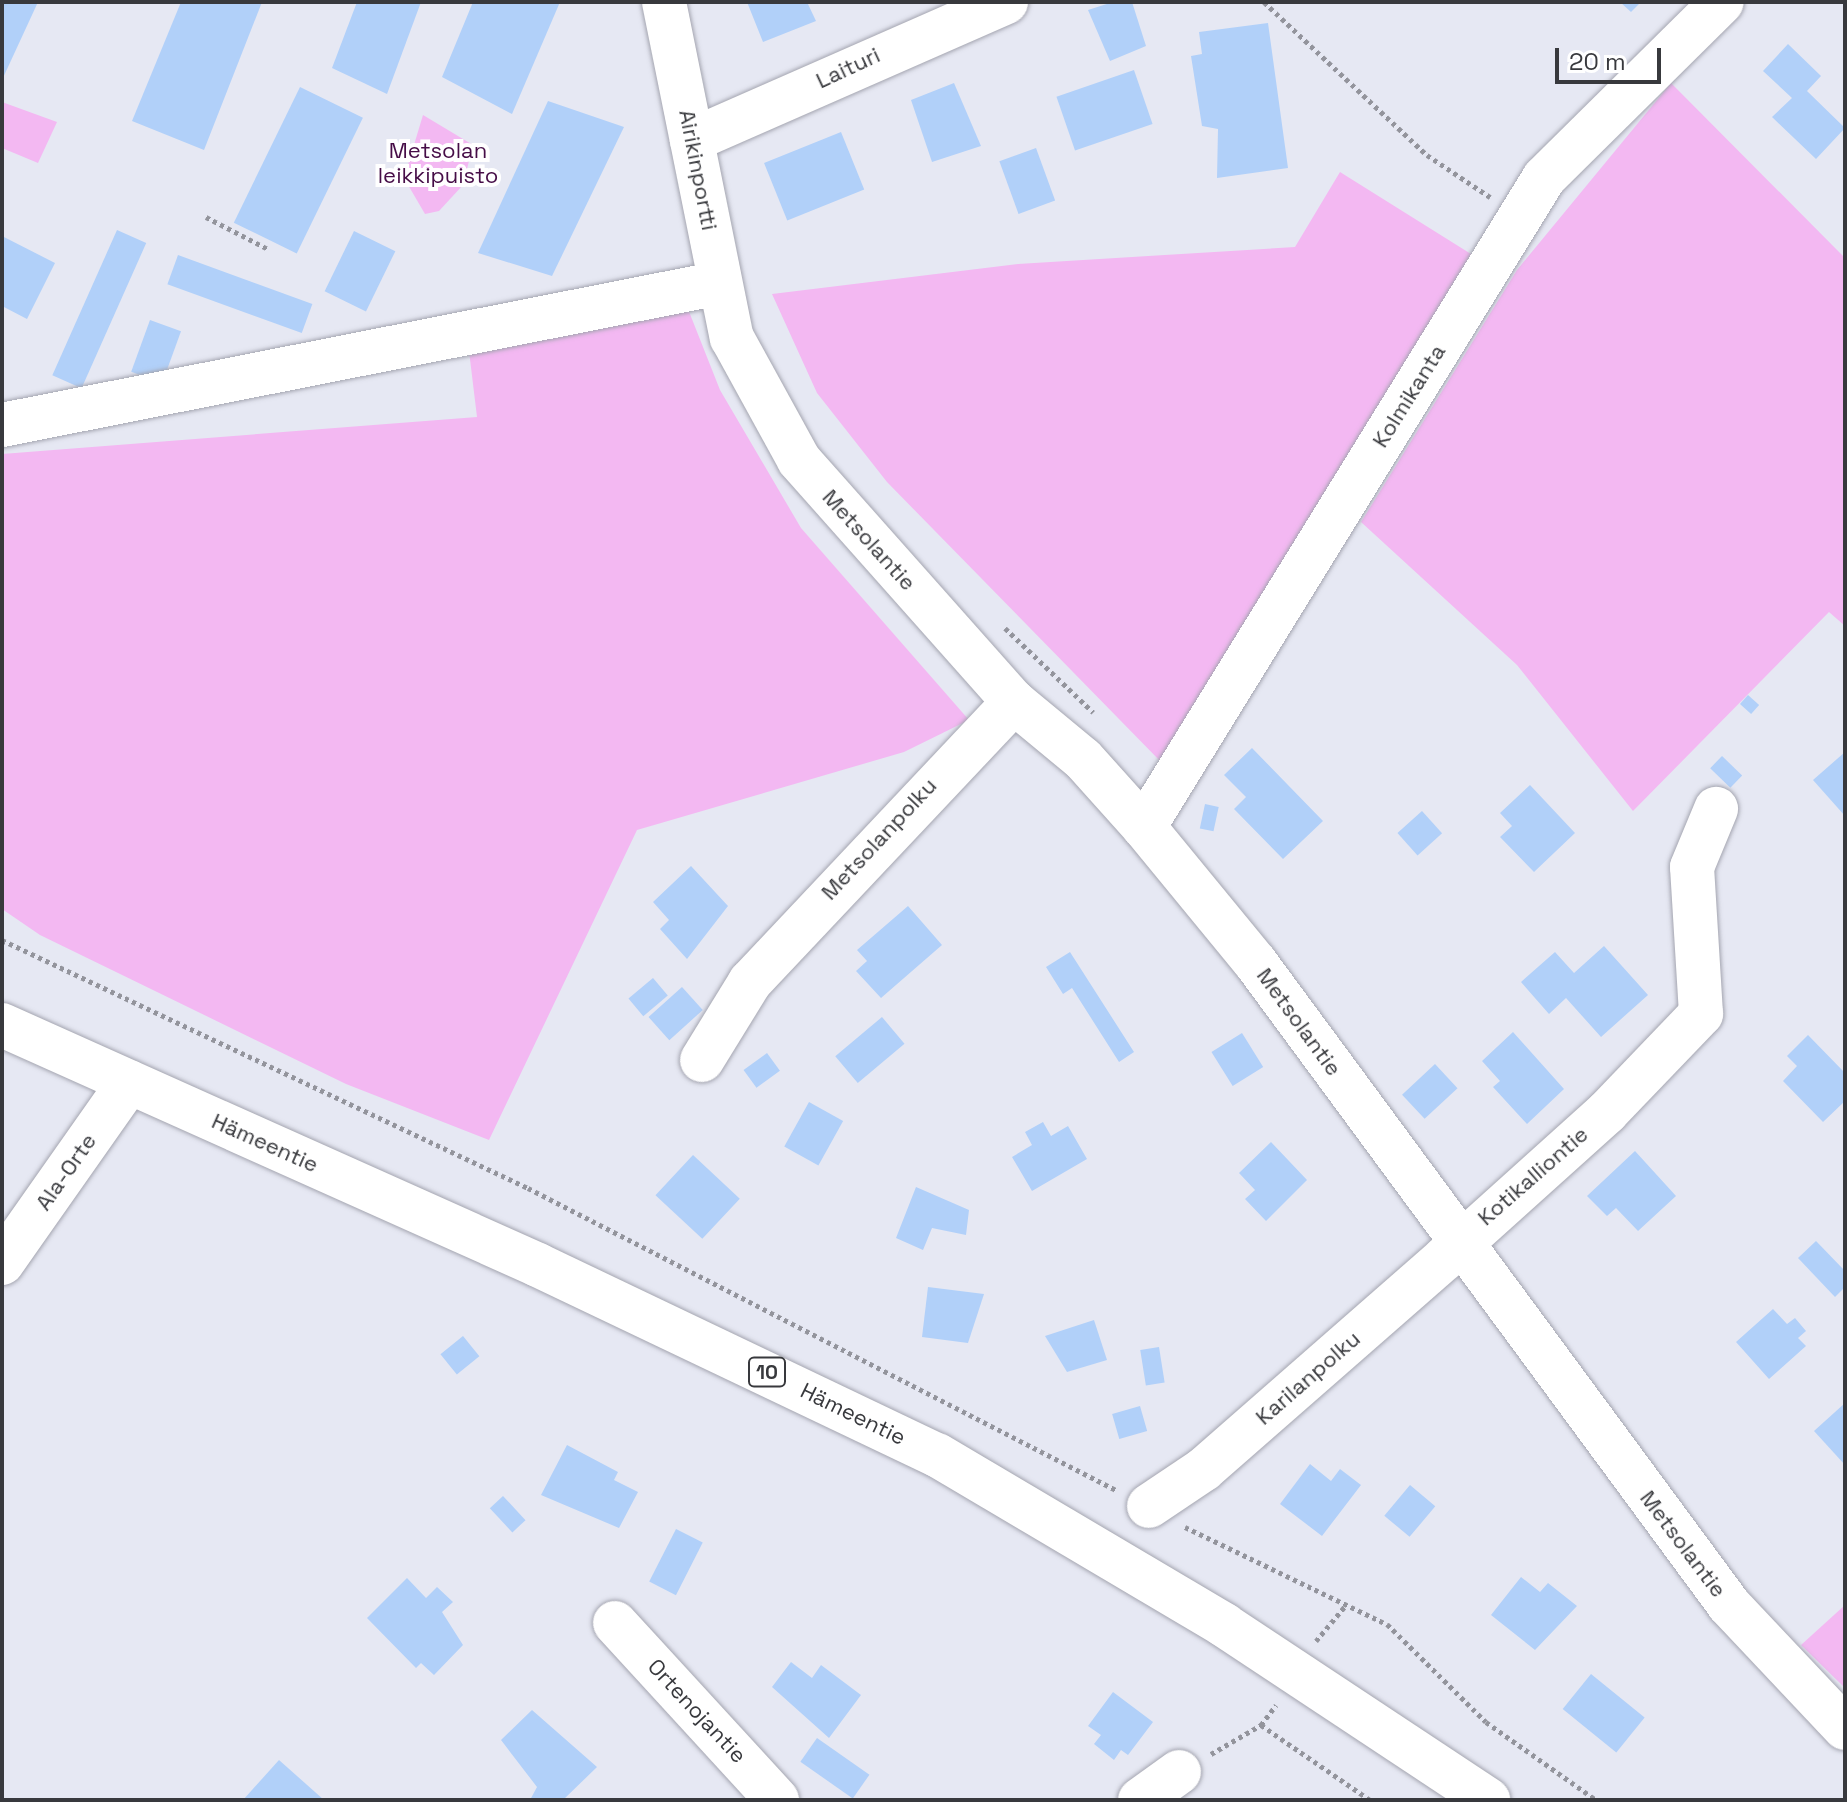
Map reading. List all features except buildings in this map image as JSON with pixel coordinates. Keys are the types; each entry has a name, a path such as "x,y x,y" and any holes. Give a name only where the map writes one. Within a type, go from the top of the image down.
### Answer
{"main road":[{"name":"Airikinportti","path":"664,2 732,338"},
{"name":"Laituri","path":"692,140 1006,2"},
{"name":"Kolmikanta","path":"1144,827 1544,178 1722,2"},
{"path":"2,425 720,283"},
{"name":"Metsolantie","path":"732,338 799,460 1014,702 1083,759 1144,827 1255,962 1729,1605 1845,1728"},
{"name":"Metsolanpolku","path":"702,1060 750,982 1014,702"},
{"name":"Kotikalliontie","path":"1460,1241 1607,1112 1701,1014 1692,867 1716,809"},
{"name":"Hämeentie","path":"2,1025 937,1455 1224,1625 1488,1800"},
{"name":"Ala-Orte","path":"2,1263 129,1082"},
{"name":"Karilanpolku","path":"1149,1506 1204,1469 1460,1241"},
{"name":"Ortenojantie","path":"615,1623 777,1800"},
{"path":"1140,1800 1179,1772"}],"path":[{"path":"1264,2 1427,155 1518,216"},
{"path":"206,217 268,249"},
{"path":"995,617 1104,723"},
{"path":"2,940 528,1188 1149,1506 1226,1552 1387,1624 1486,1722 1596,1800"},
{"path":"1316,1642 1346,1605"},
{"path":"1179,1772 1261,1725 1279,1701"},
{"path":"1261,1725 1370,1800"}],"green space":[{"path":"1671,83 1845,258 1845,626 1829,612 1633,811 1517,665 1361,522 1517,270"},
{"path":"2,102 57,122 38,163 2,148"},
{"name":"Metsolan leikkipuisto","path":"423,115 473,145 463,185 439,211 425,214 404,178"},
{"path":"1340,172 1471,254 1163,764 887,482 817,393 772,294 1018,264 1295,247"},
{"path":"688,309 720,390 801,528 969,720 904,752 637,830 489,1140 346,1084 40,935 2,909 2,454 477,417 469,351"},
{"path":"1845,1605 1845,1688 1801,1645"}]}
